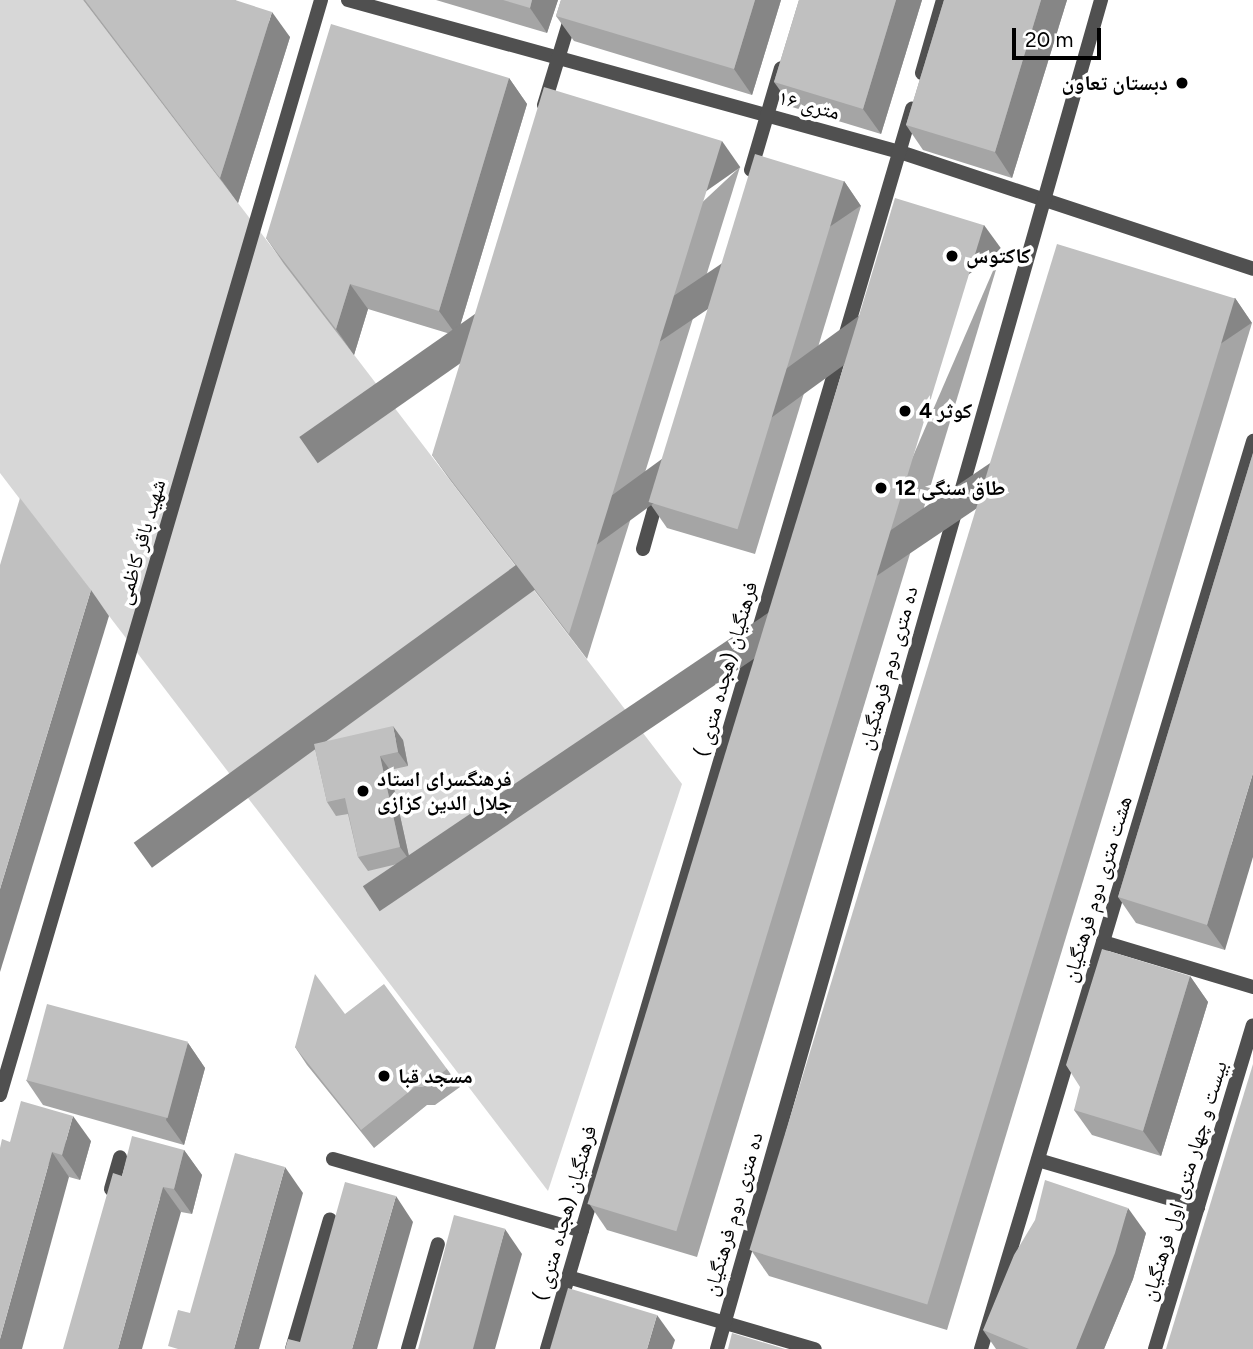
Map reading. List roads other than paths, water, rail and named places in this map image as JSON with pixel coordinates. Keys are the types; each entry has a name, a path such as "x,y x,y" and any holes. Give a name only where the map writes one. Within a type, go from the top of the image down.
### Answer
{"street":[{"name":"شهید باقر کاظمی","path":"0,1095 321,0"},
{"name":"۱۶ متری","path":"348,0 900,152 1253,270"},
{"path":"539,122 576,0"},
{"name":"فرهنگیان (هجده متری )","path":"547,1349 943,0"},
{"name":"ده متری دوم فرهنگیان","path":"717,1349 1042,198 1101,0"},
{"path":"748,181 786,51"},
{"name":"هشت متری دوم فرهنگیان","path":"981,1349 1253,440"},
{"path":"643,549 666,470"},
{"path":"1103,942 1253,987"},
{"name":"بیست و چهار متری اول فرهنگیان","path":"1155,1349 1253,1025"},
{"path":"105,1208 120,1157"},
{"path":"333,1159 582,1231"},
{"path":"1038,1160 1198,1207"},
{"path":"292,1349 330,1219"},
{"path":"408,1349 438,1244"},
{"path":"568,1277 815,1349"}],"place":[{"name":"دبستان تعاون","path":"1182,83"},
{"name":"کاکتوس","path":"952,256"},
{"name":"کوثر 4","path":"905,411"},
{"name":"طاق سنگی 12","path":"881,488"},
{"name":"فرهنگسرای استاد جلال الدین کزازی","path":"363,791"},
{"name":"مسجد قبا","path":"384,1076"}]}
